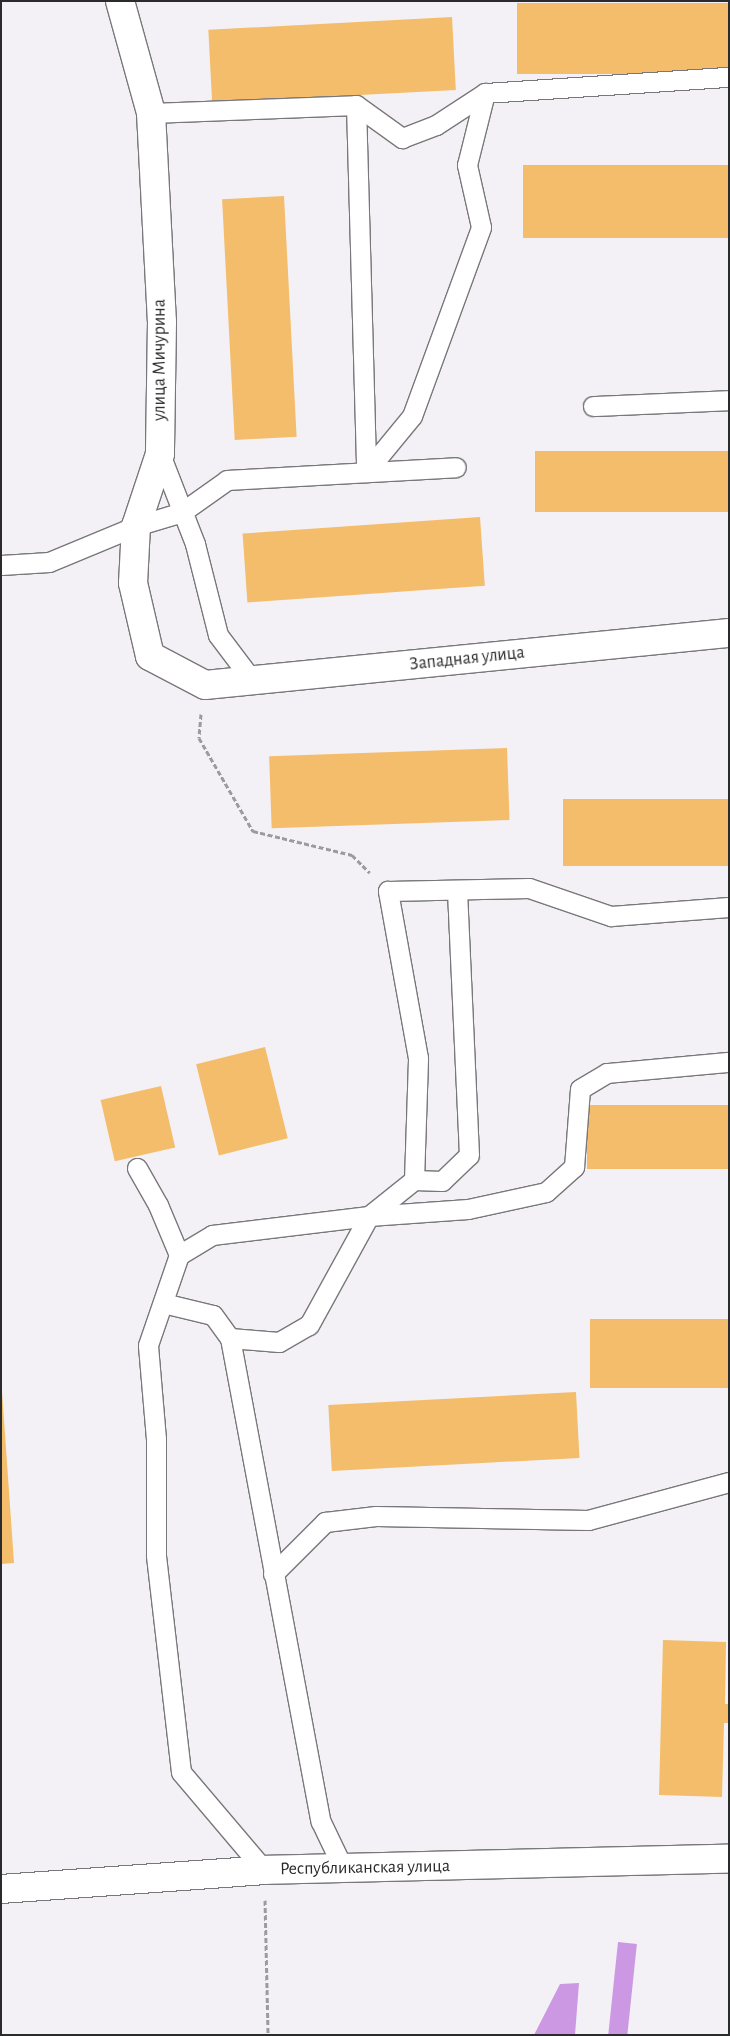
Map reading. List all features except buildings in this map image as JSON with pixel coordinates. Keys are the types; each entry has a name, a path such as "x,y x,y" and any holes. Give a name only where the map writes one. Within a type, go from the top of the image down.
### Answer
{"street":[{"name":"улица Мичурина","path":"120,1 151,113 162,322 160,454 136,526 133,583 150,656 205,685"},
{"name":"Западная улица","path":"205,685 729,633"},
{"name":"Республиканская улица","path":"1,1889 264,1870 729,1859"}],"lane":[{"path":"151,113 356,105 402,138 436,125 485,93 729,77"},
{"path":"366,472 412,416 481,227 467,165 485,93"},
{"path":"356,105 366,472"},
{"path":"593,406 729,400"},
{"path":"160,454 195,544 218,635 252,680"},
{"path":"1,564 48,562 136,526 182,512 227,480 456,467"},
{"path":"414,1180 418,1058 388,891 529,888 611,916 729,907"},
{"path":"230,1338 279,1342 310,1325 369,1216 414,1180 442,1181 469,1155 457,890"},
{"path":"264,1870 181,1772 156,1555 156,1439 148,1345 179,1255 212,1235 369,1216 468,1209 546,1192 574,1167 580,1089 607,1073 729,1062"},
{"path":"137,1168 158,1205 179,1255"},
{"path":"163,1303 213,1315 230,1338 321,1822 342,1868"},
{"path":"273,1574 326,1522 376,1516 588,1520 729,1482"}],"path":[{"path":"205,685 199,738 253,831 352,855 388,891"},
{"path":"264,1870 268,2035"}],"shaded area":[{"path":"618,1942 637,1944 627,2035 608,2034"},
{"path":"579,1983 575,2035 534,2035 560,1984"}]}
